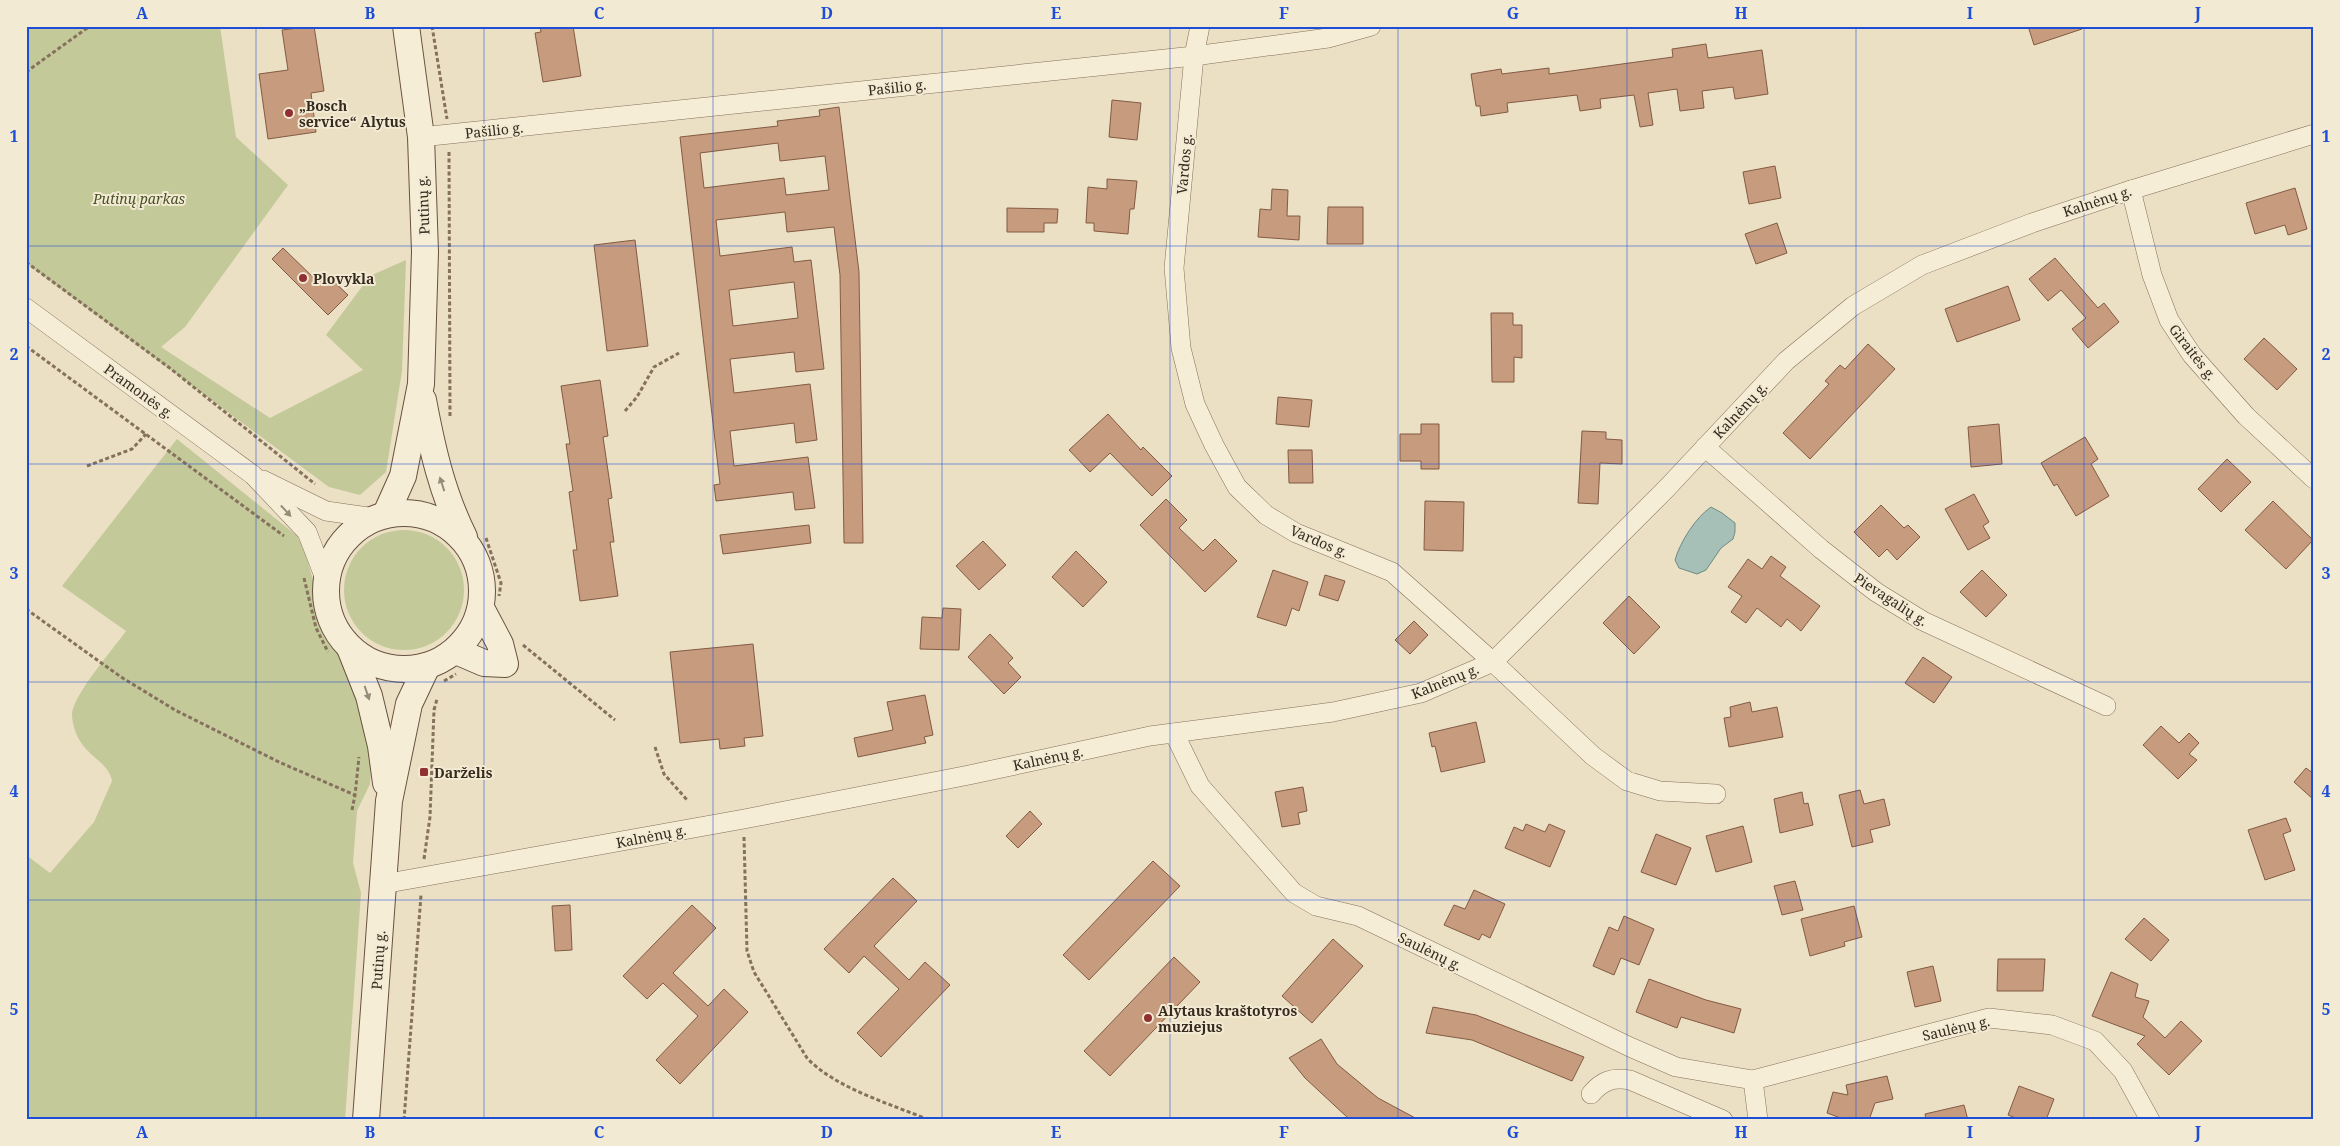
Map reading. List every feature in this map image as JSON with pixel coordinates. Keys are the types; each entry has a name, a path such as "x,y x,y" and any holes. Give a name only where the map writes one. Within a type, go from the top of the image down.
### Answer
{"main road":[{"name":"Putinų g.","path":"380,516 403,476 420,384 425,252 421,138 406,26"},
{"name":"Putinų g.","path":"420,384 433,455 450,509 475,538"},
{"path":"456,650 484,663 505,664 490,606 483,591 476,559 475,538 458,533 432,517 409,513 380,516 356,529 342,543 332,561 326,581 326,600 330,617 338,634 350,648 366,660 386,668 406,670 427,666 442,660 456,650 467,638 490,606"},
{"name":"Putinų g.","path":"350,648 369,696 381,746 388,801"},
{"name":"Putinų g.","path":"366,1120 388,801 409,704 427,666"}],"street":[{"name":"Vardos g.","path":"1200,26 1194,56 1174,268 1181,348 1195,404 1214,445 1237,486 1266,515 1296,533 1392,572 1493,662 1592,756 1628,781 1660,791 1716,794"},
{"name":"Pašilio g.","path":"421,138 1194,56 1328,38 1372,26"},
{"name":"Kalnėnų g.","path":"383,884 744,819 969,775 1150,736 1333,712 1421,693 1493,662 1666,489 1786,361 1853,306 1922,265 2032,223 2131,190 2314,134"},
{"name":"Giraitės g.","path":"2131,190 2152,275 2168,320 2192,355 2246,416 2314,479"},
{"name":"Pramonės g.","path":"26,308 253,475"},
{"name":"Pievagalių g.","path":"1705,447 1821,549 1876,592 1923,621 2106,706"},
{"path":"253,475 326,511 380,516"},
{"path":"253,475 306,532 326,581"},
{"name":"Saulėnų g.","path":"1174,733 1200,786 1294,893 1316,906 1358,916 1669,1064 1753,1080 1989,1018 2052,1025 2095,1040 2123,1071 2150,1120"},
{"path":"1591,1094 1600,1084 1609,1080 1619,1078 1630,1080 1722,1120"},
{"path":"1753,1080 1758,1120"}],"path":[{"path":"26,72 90,26"},
{"path":"432,26 449,134 450,421"},
{"path":"26,262 171,369 317,486"},
{"path":"26,346 285,537"},
{"path":"625,411 638,396 654,367 679,353"},
{"path":"87,466 132,449 146,434"},
{"path":"475,538 490,548 501,583 490,606"},
{"path":"26,610 121,676 175,710 281,763 355,795"},
{"path":"519,642 616,720"},
{"path":"404,1120 422,876 430,817 434,710"},
{"path":"655,748 664,774 688,801"},
{"path":"352,810 359,753"},
{"path":"744,819 747,951 754,972 807,1058 818,1069 851,1087 930,1120"}],"green space":[{"name":"Putinų parkas","path":"26,26 220,26 236,137 288,185 185,327 161,347 270,418 363,370 326,335 370,276 406,260 402,371 386,472 360,495 329,487 26,263"},
{"path":"177,439 296,535 304,548 324,619 367,723 372,753 370,784 357,811 353,863 361,893 345,1120 26,1120 26,855 50,873 94,822 112,781 111,776 105,767 80,742 74,728 72,714 79,695 86,684 126,631 62,586"},
{"path":"404,530 427,534 447,547 460,567 464,590 460,613 447,633 427,646 404,650 381,646 361,633 348,613 344,590 348,567 361,547 381,534"}],"water":[{"path":"1711,507 1735,523 1733,539 1721,548 1706,570 1697,574 1679,568 1675,560 1689,530 1705,511"}],"building":[{"name":"„Bosch service“ Alytus","path":"314,26 324,91 311,93 316,132 268,139 259,74 288,70 282,30"},
{"path":"540,26 573,26 581,76 543,82 535,33 541,32"},
{"path":"2028,26 2082,26 2082,29 2034,45"},
{"path":"1706,44 1708,58 1762,50 1768,94 1735,99 1733,87 1702,91 1704,108 1680,111 1677,89 1648,93 1653,125 1640,127 1634,95 1600,99 1601,108 1580,111 1577,95 1507,103 1508,112 1481,116 1480,106 1476,106 1471,74 1501,69 1502,74 1549,68 1549,74 1673,57 1672,49"},
{"path":"1112,100 1141,103 1137,140 1109,137"},
{"path":"839,107 859,272 863,543 844,543 840,275 834,227 787,232 785,212 716,220 720,256 792,247 794,262 811,260 824,369 796,372 794,352 730,359 734,393 810,384 817,440 796,443 794,423 730,431 734,466 808,457 815,508 795,510 793,492 716,501 714,485 720,484 680,137 778,126 777,121 820,116 819,110","holes":["778,143 780,161 825,156 829,190 786,195 784,178 704,188 700,153","794,282 798,318 733,326 729,290"]},
{"path":"1775,166 1781,198 1749,204 1743,172"},
{"path":"1107,179 1137,181 1134,209 1130,209 1128,234 1094,231 1094,223 1086,223 1088,187 1107,189"},
{"path":"2295,188 2307,229 2288,235 2285,225 2255,234 2246,203"},
{"path":"1272,189 1288,190 1287,216 1300,216 1299,240 1258,237 1260,209 1271,210"},
{"path":"1328,207 1363,207 1363,244 1327,244"},
{"path":"1007,208 1058,209 1057,223 1044,223 1044,232 1007,232"},
{"path":"1777,223 1787,253 1756,264 1745,234"},
{"path":"635,240 648,346 607,351 594,245"},
{"name":"Plovykla","path":"283,248 318,282 326,274 348,295 328,315 272,259"},
{"path":"2055,258 2098,308 2104,303 2119,322 2088,348 2072,329 2086,318 2061,290 2048,301 2029,279"},
{"path":"2008,286 2020,320 1957,342 1945,309"},
{"path":"1491,313 1513,313 1513,325 1522,325 1522,358 1514,357 1514,382 1492,382"},
{"path":"2264,338 2297,369 2277,390 2244,359"},
{"path":"1868,344 1895,369 1810,459 1783,433 1829,384 1825,381 1840,365 1845,369"},
{"path":"600,380 608,436 603,437 612,498 608,499 614,542 610,542 618,596 580,601 573,550 577,550 569,492 573,491 566,444 570,444 561,386"},
{"path":"1278,397 1312,400 1309,427 1276,424"},
{"path":"1108,414 1141,450 1143,447 1172,476 1152,496 1110,453 1090,472 1069,450"},
{"path":"1421,424 1439,424 1439,469 1421,469 1421,461 1400,461 1400,434 1421,434"},
{"path":"1999,424 2002,464 1971,467 1968,427"},
{"path":"1582,431 1606,432 1606,439 1622,440 1622,464 1600,463 1598,504 1578,503"},
{"path":"2085,437 2098,459 2091,464 2109,496 2076,516 2057,484 2054,486 2041,463"},
{"path":"1288,450 1312,450 1313,483 1289,483"},
{"path":"2227,459 2251,482 2221,512 2198,489"},
{"path":"1974,494 1989,522 1983,526 1990,538 1968,550 1945,509"},
{"path":"1166,499 1187,520 1179,528 1203,551 1215,539 1237,561 1205,592 1140,525"},
{"path":"1425,501 1464,502 1463,551 1424,550"},
{"path":"2273,501 2313,540 2286,569 2245,530"},
{"path":"1881,505 1904,528 1908,525 1920,537 1897,560 1887,549 1879,557 1854,532"},
{"path":"809,525 811,543 723,554 720,535"},
{"path":"983,541 1006,565 979,590 956,566"},
{"path":"1076,551 1107,582 1083,607 1052,577"},
{"path":"1771,556 1786,567 1780,576 1820,606 1801,631 1787,619 1781,627 1757,608 1746,623 1731,612 1742,596 1728,587 1748,559 1762,569"},
{"path":"1273,570 1308,582 1299,611 1292,608 1286,626 1257,617"},
{"path":"1982,570 2007,595 1986,617 1960,592"},
{"path":"1325,575 1345,581 1338,601 1319,595"},
{"path":"1629,596 1660,627 1634,654 1603,623"},
{"path":"943,608 961,609 959,650 920,649 922,617 942,618"},
{"path":"1414,621 1428,635 1410,654 1395,640"},
{"path":"990,634 1013,658 1008,663 1021,677 1004,694 968,657"},
{"path":"753,644 763,736 744,738 745,746 720,749 719,739 680,743 670,652"},
{"path":"1923,657 1952,677 1934,703 1905,683"},
{"path":"925,695 933,735 924,737 926,743 858,757 854,738 893,730 887,702"},
{"path":"1750,702 1752,712 1777,707 1783,737 1729,747 1724,718 1731,717 1730,707"},
{"path":"1476,722 1485,762 1441,772 1435,746 1432,747 1429,733"},
{"path":"2161,726 2179,743 2189,733 2199,743 2189,754 2197,760 2178,779 2143,745"},
{"path":"2306,768 2314,774 2314,800 2294,782"},
{"path":"1303,787 1307,811 1298,813 1300,824 1282,827 1275,792"},
{"path":"1860,790 1864,804 1884,799 1890,825 1870,830 1873,842 1852,847 1839,795"},
{"path":"1802,792 1804,804 1808,803 1813,825 1780,833 1774,799"},
{"path":"1030,811 1042,824 1018,848 1006,836"},
{"path":"2286,818 2291,831 2283,834 2295,870 2265,880 2248,830"},
{"path":"1526,824 1545,832 1549,824 1565,831 1550,867 1505,848 1514,827 1523,831"},
{"path":"1743,826 1752,862 1716,872 1706,836"},
{"path":"1656,834 1691,848 1676,885 1641,872"},
{"path":"1153,861 1180,886 1089,980 1063,955"},
{"path":"893,878 917,901 874,946 909,980 925,962 950,985 881,1057 857,1033 899,989 864,956 849,973 824,949"},
{"path":"1795,881 1803,910 1782,915 1774,886"},
{"path":"1474,890 1505,904 1490,938 1482,934 1479,940 1444,925 1454,905 1465,909"},
{"path":"570,905 572,950 555,951 552,906"},
{"path":"692,905 716,928 673,973 708,1006 724,989 748,1012 680,1084 656,1060 698,1016 663,983 647,999 623,976"},
{"path":"1854,906 1862,937 1844,942 1845,946 1810,956 1801,919"},
{"path":"1624,916 1654,929 1639,965 1621,958 1614,975 1593,966 1609,927 1618,931"},
{"path":"2144,918 2169,940 2151,961 2125,939"},
{"path":"1333,939 1363,966 1312,1023 1282,996"},
{"path":"1174,957 1200,982 1110,1076 1084,1051"},
{"path":"1998,959 2045,959 2043,991 1997,991"},
{"path":"1933,966 1941,1001 1915,1007 1907,972"},
{"path":"2111,972 2138,984 2135,997 2149,1001 2143,1017 2165,1038 2181,1021 2202,1041 2169,1075 2137,1044 2145,1036 2092,1016"},
{"path":"1649,979 1706,1000 1741,1009 1734,1033 1681,1017 1677,1028 1636,1012"},
{"path":"1433,1007 1476,1015 1584,1057 1572,1081 1472,1040 1426,1033"},
{"path":"1321,1039 1337,1064 1378,1098 1419,1120 1351,1120 1348,1118 1305,1078 1289,1058"},
{"path":"1887,1076 1893,1099 1875,1103 1869,1120 1846,1120 1827,1113 1833,1092 1848,1095 1846,1085"},
{"path":"2019,1086 2054,1099 2046,1120 2021,1120 2008,1115"},
{"path":"1964,1105 1968,1120 1926,1120 1925,1114"}],"place":[{"name":"„Bosch service“ Alytus","path":"289,113"},
{"name":"Plovykla","path":"303,278"},
{"name":"Darželis","path":"424,772"},
{"name":"Alytaus kraštotyros muziejus","path":"1148,1018"}]}
